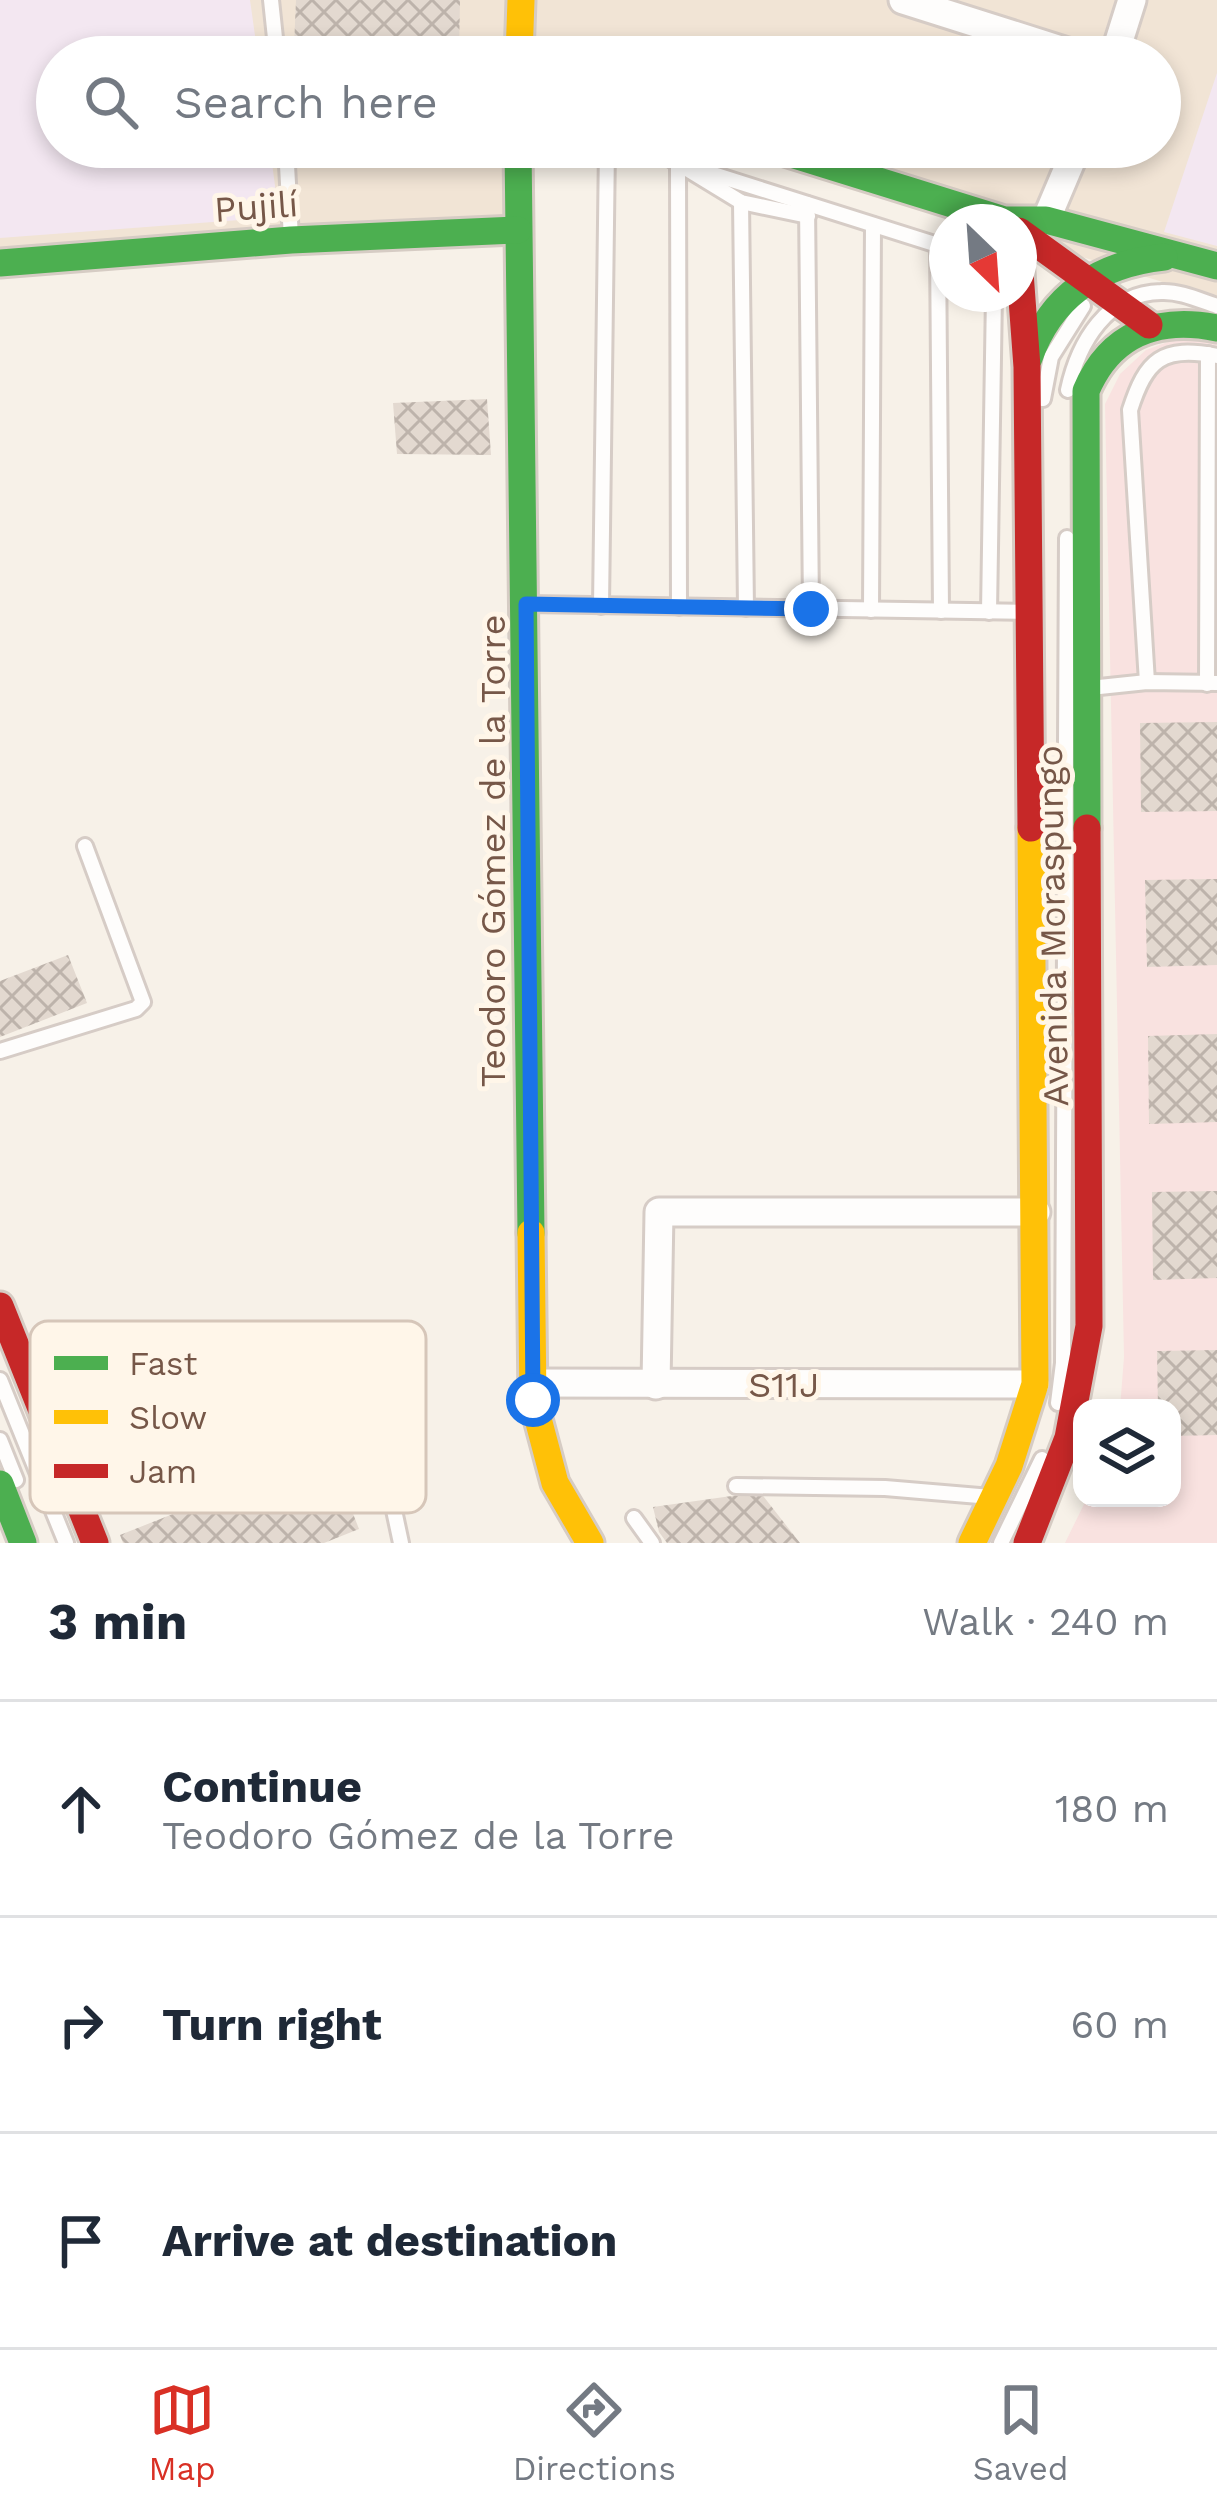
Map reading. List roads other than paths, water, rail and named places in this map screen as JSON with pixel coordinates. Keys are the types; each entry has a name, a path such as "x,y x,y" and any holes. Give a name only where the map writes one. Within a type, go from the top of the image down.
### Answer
{"street":[{"path":"520,36 521,0"},
{"path":"903,0 1017,36"},
{"path":"1121,36 1132,0"},
{"name":"Teodoro Gómez de la Torre","path":"518,168 533,1400 555,1483 590,1543"},
{"path":"834,168 947,204"},
{"path":"1046,220 1068,168"},
{"path":"1037,221 1205,262"},
{"name":"Pujilí","path":"0,263 291,239 518,230"},
{"path":"1037,244 1149,326 1185,321 1214,346"},
{"path":"1102,291 1126,262 1148,258 1205,262"},
{"name":"Avenida Moraspungo","path":"1027,367 1046,318 1102,291"},
{"name":"Avenida Moraspungo","path":"975,1543 1025,1428 1035,1384 1023,312"},
{"name":"Avenida Moraspungo","path":"1027,1543 1051,1496 1069,1444 1089,1326 1086,391 1111,349 1149,326"},
{"path":"656,1385 659,1211 1036,1212"},
{"path":"0,1306 30,1381"},
{"name":"S11J","path":"533,1384 1035,1384"},
{"path":"0,1484 23,1543"},
{"path":"83,1513 95,1543"}],"lane":[{"path":"271,0 275,36"},
{"path":"287,168 291,239"},
{"path":"601,606 607,168"},
{"path":"678,168 679,607"},
{"path":"683,168 741,202 807,210 929,243"},
{"path":"703,168 807,210"},
{"path":"741,202 746,608"},
{"path":"807,210 811,609"},
{"path":"871,610 873,225"},
{"path":"975,1543 1013,1477 1036,1408 1046,1339 1043,402 1051,357 1074,315 1102,291 1146,272 1184,270 1217,275"},
{"path":"1102,291 1177,292 1217,306"},
{"path":"1068,417 1074,363 1102,291"},
{"path":"941,611 943,312"},
{"path":"989,612 994,312"},
{"path":"1086,689 1148,682 1212,683 1214,346 1156,360 1142,374 1130,410 1148,682"},
{"path":"1057,1412 1064,1339 1067,511"},
{"path":"526,604 989,612 1016,600 1027,601"},
{"path":"0,1051 136,1009 143,1002 85,846"},
{"path":"0,1380 30,1454"},
{"path":"0,1440 41,1543"},
{"path":"1001,1543 1047,1444"},
{"path":"736,1486 885,1488 996,1498"},
{"path":"54,1513 66,1543"},
{"path":"395,1513 401,1543"},
{"path":"634,1518 652,1543"}]}
